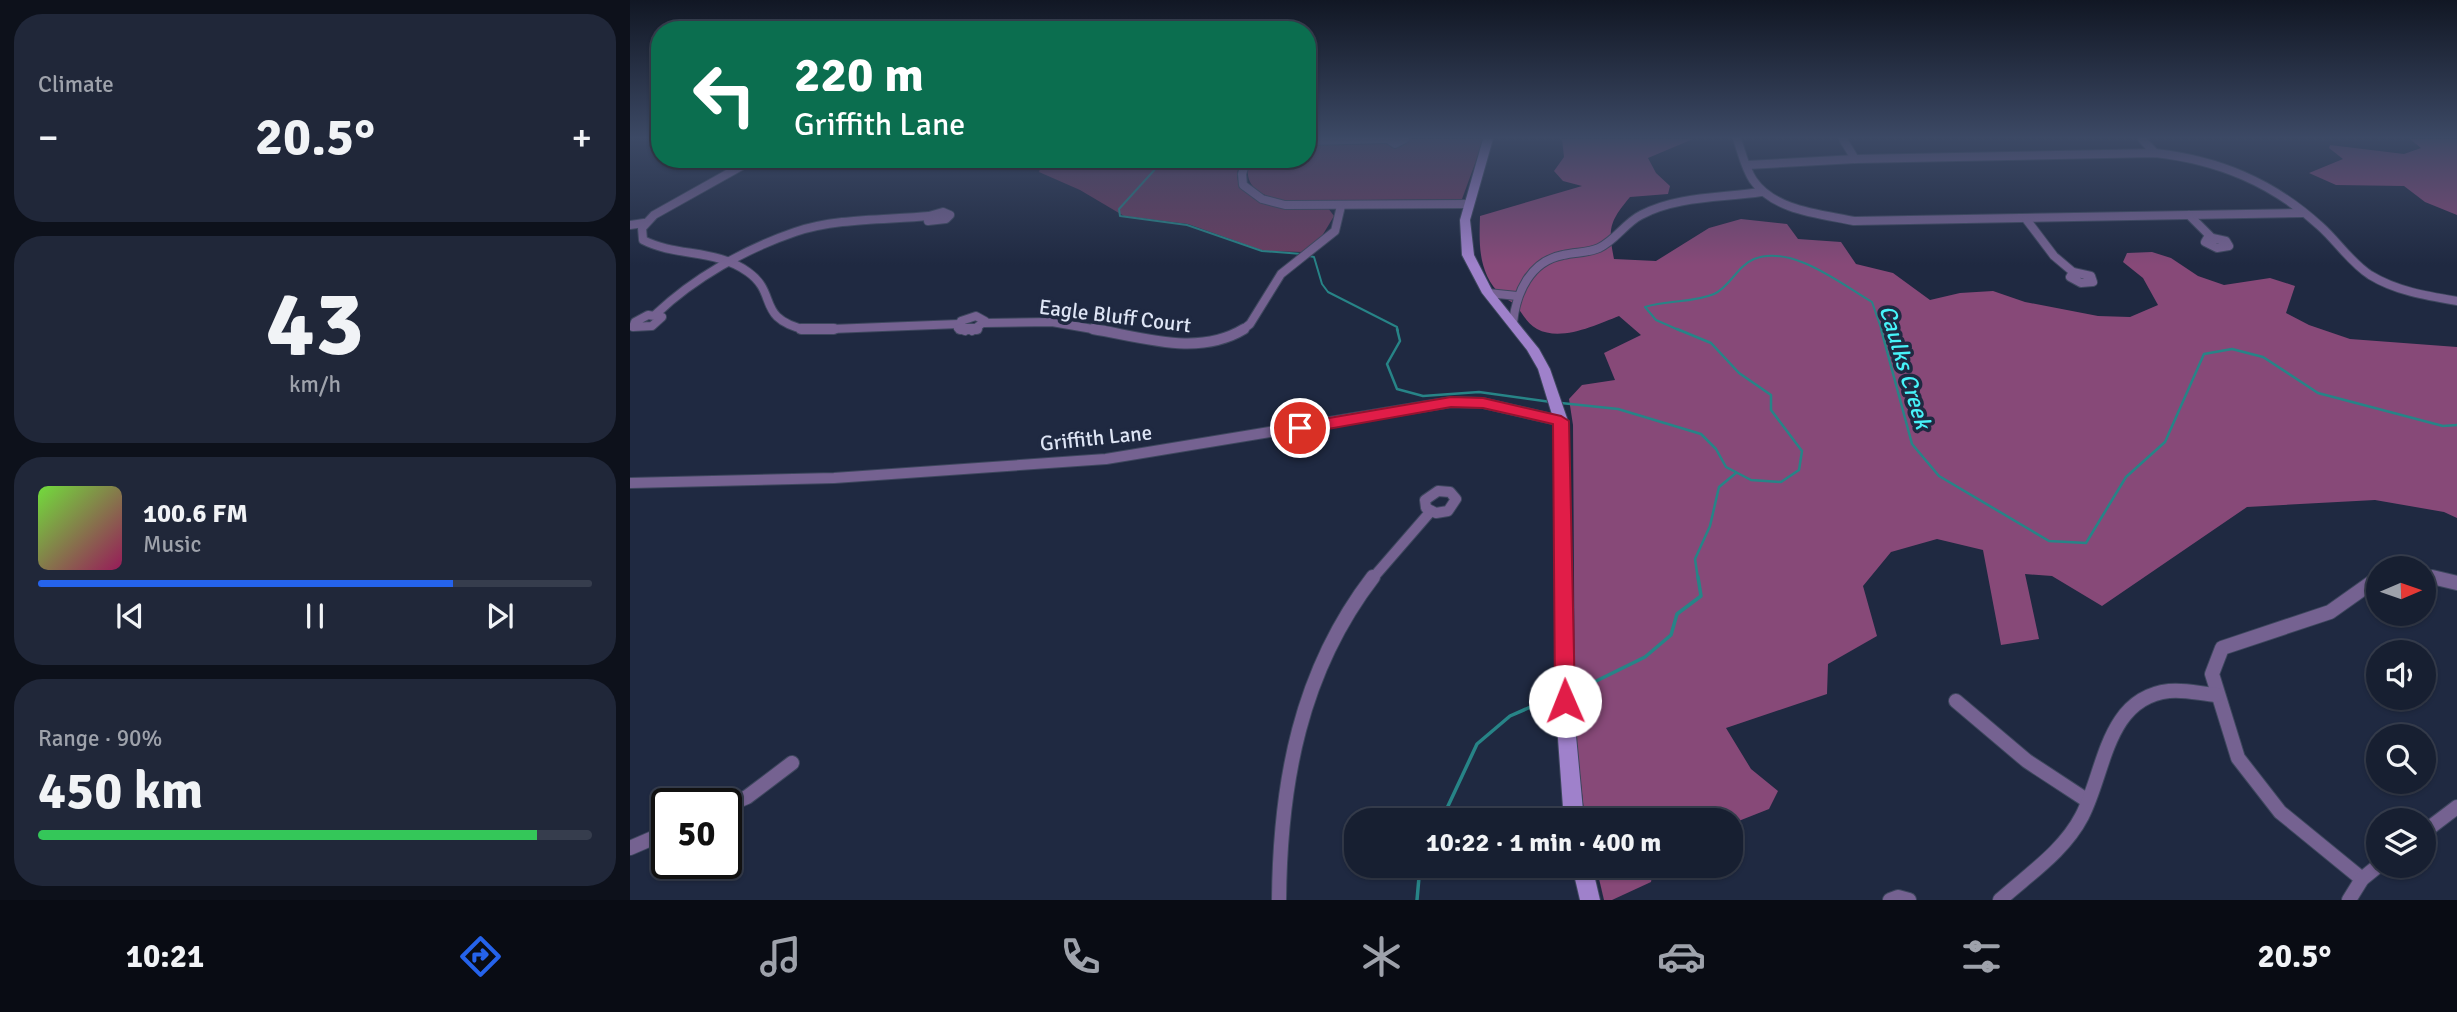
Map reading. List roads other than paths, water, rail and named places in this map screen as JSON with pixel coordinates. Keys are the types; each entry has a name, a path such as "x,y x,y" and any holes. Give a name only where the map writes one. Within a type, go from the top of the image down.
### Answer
{"main road":[{"path":"1476,181 1465,220 1468,255 1488,293 1533,349 1551,385 1560,417 1566,725 1573,808"},
{"path":"1585,878 1590,900"}],"street":[{"path":"630,225 645,223 717,181"},
{"path":"1242,181 1243,186 1255,195 1289,206 1469,204"},
{"path":"1755,181 1761,192"},
{"path":"2261,181 2271,186 2337,242 2358,266 2379,279 2405,290 2457,301"},
{"path":"1513,323 1517,296 1540,264 1558,256 1597,250 1612,241 1623,227 1641,214 1660,208 1761,192 1782,202 1854,221 2303,213"},
{"name":"Eagle Bluff Court","path":"645,223 635,233 647,243 731,262 757,279 774,319 786,326 818,330 958,324 959,330 966,331 984,323 1052,322 1170,343 1205,344 1229,337 1250,324 1281,274 1335,231 1341,206"},
{"path":"2189,215 2211,237"},
{"path":"632,322 635,328 652,326 662,320 661,316 656,314 678,293 731,262 785,236 816,227 929,216"},
{"path":"2026,219 2059,261 2073,272"},
{"path":"1488,293 1517,296"},
{"name":"Griffith Lane","path":"630,483 713,478 834,478 1106,459 1451,402 1483,403 1560,417"},
{"path":"1279,900 1277,848 1291,743 1310,688 1341,619 1384,559 1431,511"},
{"path":"2436,578 2457,583"},
{"path":"2362,879 2280,813 2259,788 2238,758 2212,674 2222,648 2330,612 2366,587"},
{"path":"2000,900 2071,833 2088,801 2119,718 2135,702 2166,691 2217,695"},
{"path":"1956,701 2027,761 2088,801"},
{"path":"742,799 792,763"},
{"path":"2436,823 2457,807"},
{"path":"630,848 651,839"},
{"path":"2349,900 2366,876"},
{"path":"1890,900 1898,897 1909,900"}],"waterway":[{"name":"Caulks Creek","path":"1144,181 1119,209 1120,216 1187,225 1262,251 1302,254"},
{"name":"Caulks Creek","path":"1309,256 1314,257 1322,284 1328,292 1397,327 1398,331"},
{"name":"Caulks Creek","path":"1681,331 1656,320 1645,307 1714,294 1725,287 1748,262 1769,256 1800,261 1816,268 1872,302 1882,331"},
{"name":"Caulks Creek","path":"1397,329 1400,341 1387,364 1397,389 1423,396 1479,392 1551,402"},
{"name":"Caulks Creek","path":"1561,403 1618,409 1701,434 1716,449 1726,467 1751,480 1781,482 1799,470 1802,451 1771,410 1771,395 1739,373 1711,343 1677,329"},
{"name":"Caulks Creek","path":"1881,329 1912,444 1939,476 2049,541 2086,543 2126,477 2165,442 2204,354 2232,349 2263,357 2318,393 2443,426 2457,425"},
{"path":"1698,579 1695,559 1710,526 1719,487 1736,473"},
{"path":"1582,688 1645,657 1671,635 1677,614 1701,596 1698,577"},
{"path":"1447,808 1477,744 1510,716 1551,698"},
{"path":"1417,900 1419,878"}]}
